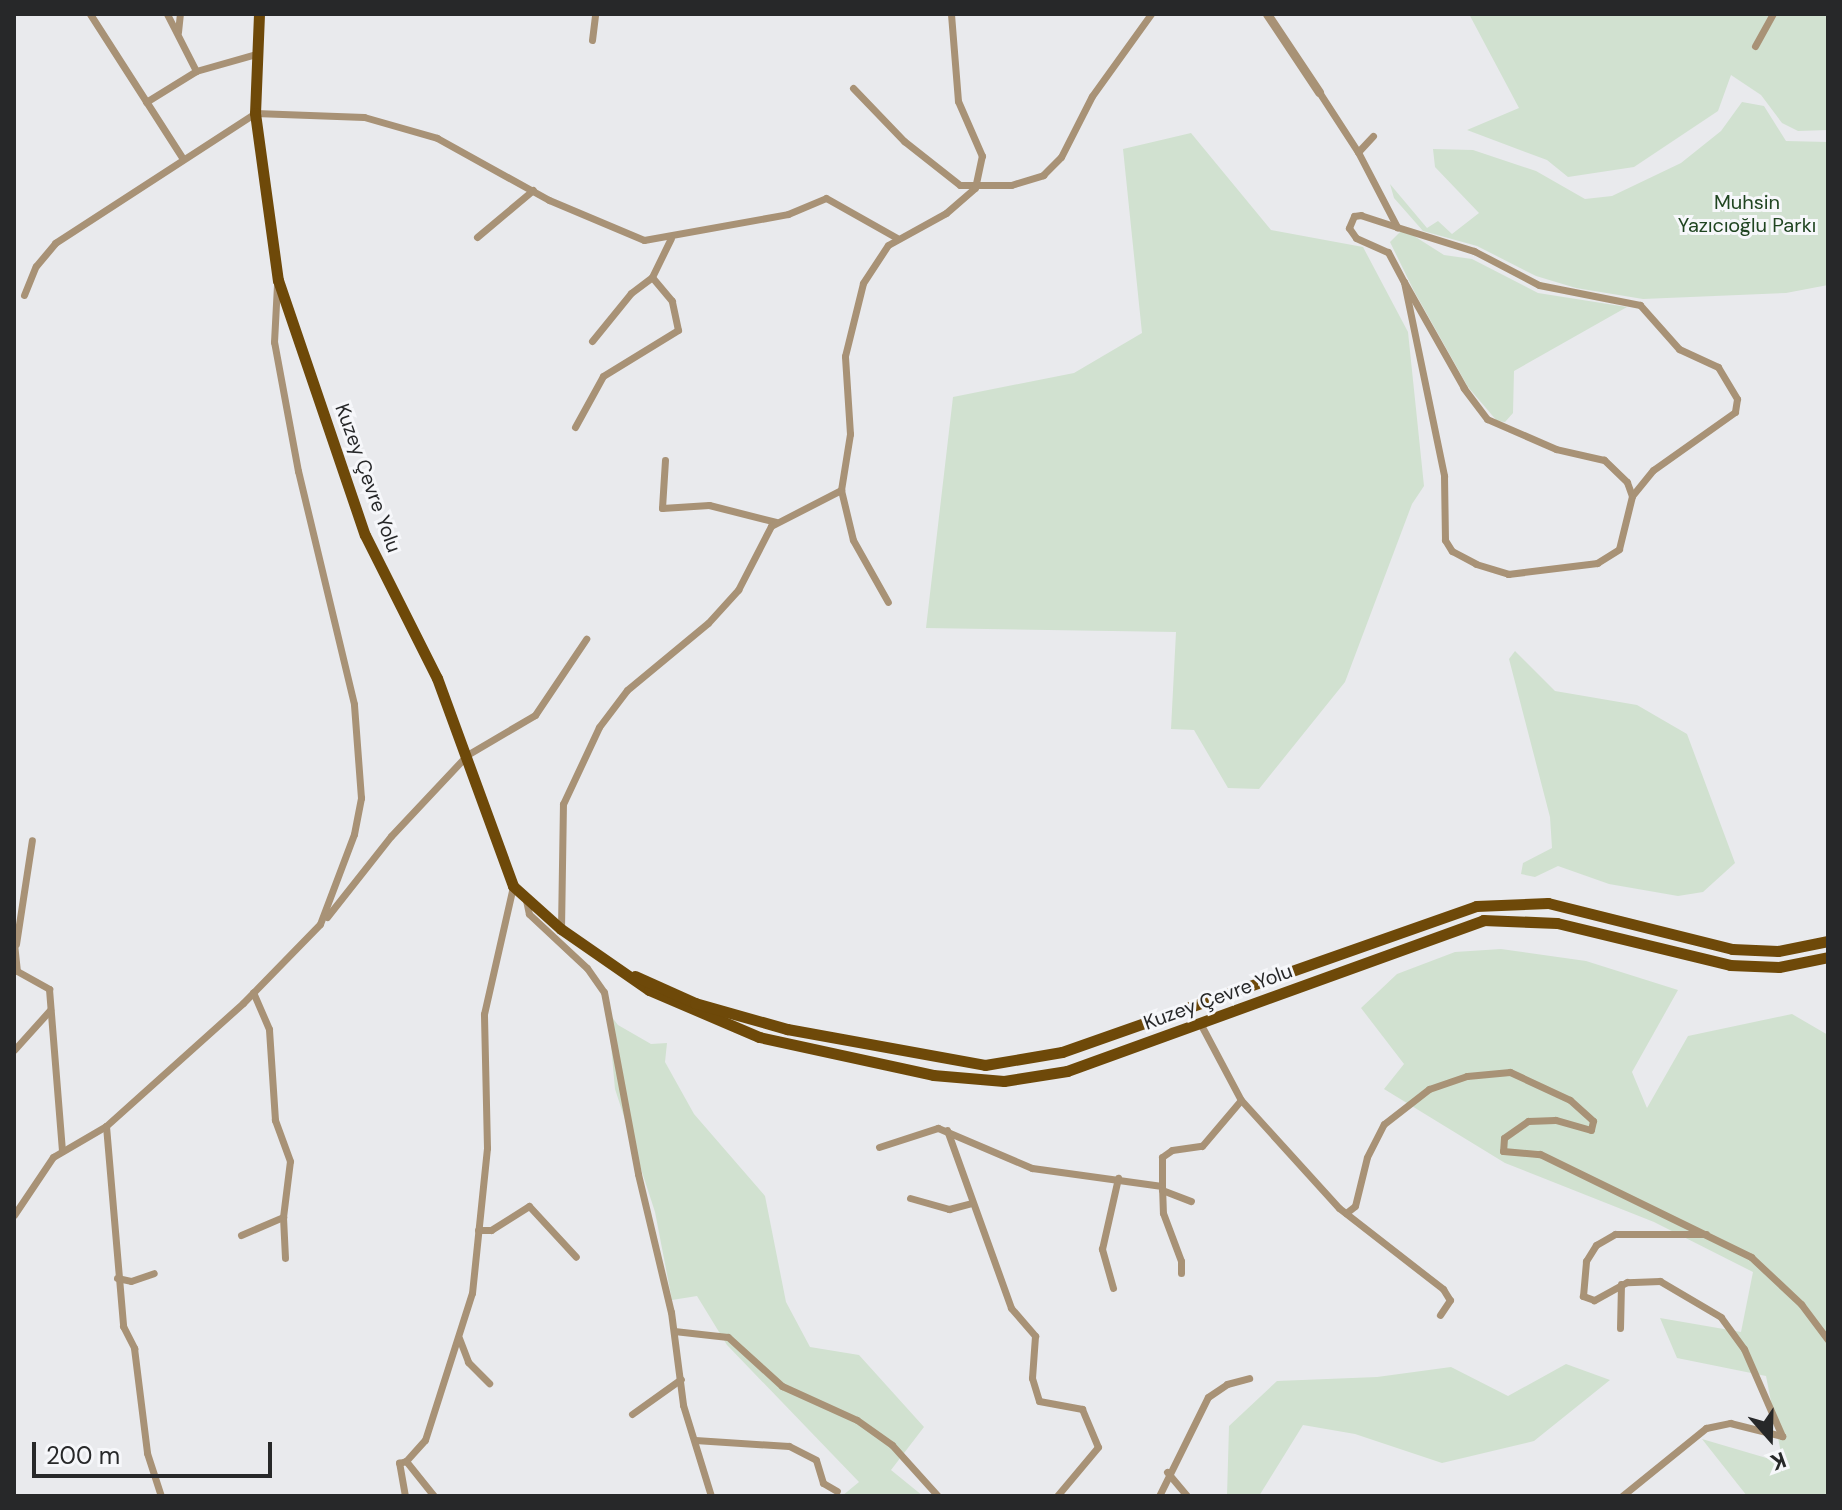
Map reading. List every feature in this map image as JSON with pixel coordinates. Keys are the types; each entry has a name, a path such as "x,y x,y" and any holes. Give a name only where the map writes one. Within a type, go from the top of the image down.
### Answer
{"main road":[{"name":"Kuzey Çevre Yolu","path":"259,14 255,113 278,280 365,535 416,633 467,755 513,886 561,929 689,1011 759,1037 974,1080 1020,1080 1067,1071 1483,920 1557,923 1730,965 1779,967 1828,957"},
{"name":"Kuzey Çevre Yolu","path":"628,974 695,1003 787,1029 985,1065 1062,1052 1476,906 1548,903 1732,949 1778,951 1828,941"}],"street":[{"path":"90,14 183,159"},
{"path":"167,14 196,71"},
{"path":"178,34 180,14"},
{"path":"592,40 595,14"},
{"path":"888,602 853,540 841,490 850,434 848,338 863,283 897,238 946,213 975,188 982,156 958,101 951,14"},
{"path":"853,88 925,158 960,185 975,188 1043,175 1061,157 1092,96 1151,14"},
{"path":"1267,14 1358,152 1397,227"},
{"path":"1755,46 1773,14"},
{"path":"146,102 196,71 256,54"},
{"path":"24,295 36,266 55,243 255,113 364,117 437,138 533,190 629,236 671,238 788,214 826,198 897,238"},
{"path":"1358,152 1373,136"},
{"path":"477,237 533,190"},
{"path":"1404,282 1444,476 1445,540 1452,551 1492,572 1508,574 1597,563 1619,549 1632,496 1653,470 1735,412 1737,399 1718,367 1679,349 1640,305 1539,285 1474,251 1361,215 1354,216 1349,228 1356,238 1388,252 1464,388 1487,419 1556,449 1604,460 1627,482 1632,496"},
{"path":"592,341 631,293 652,277 671,238"},
{"path":"575,427 603,376 678,330 672,301 652,277"},
{"path":"278,280 274,342 298,471 354,704 360,756 361,798 354,834 320,924"},
{"path":"665,460 662,508 709,505 776,522"},
{"path":"561,929 563,804 599,727 627,690 708,623 738,590 776,522 841,490"},
{"path":"14,1215 62,1150 106,1126 253,992 320,924 391,836 467,755 535,715 586,639"},
{"path":"32,840 15,943 17,971 47,985 62,1150"},
{"path":"405,1496 399,1463 406,1461 425,1440 472,1293 487,1148 484,1014 513,886"},
{"path":"526,900 529,914 587,968 604,992 674,1331 683,1405 711,1496"},
{"path":"253,992 269,1029 275,1120 290,1161 283,1217 285,1258"},
{"path":"14,1050 50,1010"},
{"path":"1200,1023 1241,1100 1346,1213 1443,1289 1450,1300 1440,1315"},
{"path":"1346,1213 1355,1206 1367,1157 1384,1124 1429,1089 1467,1076 1510,1072 1570,1100 1593,1121 1591,1130 1555,1120 1528,1121 1504,1138 1503,1151 1540,1154 1751,1257 1801,1304 1828,1340"},
{"path":"1181,1273 1162,1188 1162,1157 1172,1150 1202,1146 1241,1100"},
{"path":"106,1126 123,1326 134,1348 145,1407 147,1453 161,1496"},
{"path":"879,1147 916,1132 947,1130 1032,1168 1118,1178 1162,1188 1191,1201"},
{"path":"947,1130 1011,1308 1035,1336 1032,1378 1039,1401 1082,1409 1098,1447 1057,1496"},
{"path":"1113,1288 1102,1249 1118,1178"},
{"path":"910,1198 949,1209 972,1203"},
{"path":"478,1230 491,1230 529,1206 576,1257"},
{"path":"241,1235 283,1217"},
{"path":"1622,1496 1706,1428 1730,1423 1782,1436 1744,1349 1721,1317 1669,1283 1621,1284 1594,1300 1583,1296 1586,1261 1605,1239 1639,1231 1709,1234"},
{"path":"117,1278 131,1281 154,1273"},
{"path":"1620,1328 1621,1284"},
{"path":"674,1331 728,1337 782,1386 857,1420 892,1445 938,1496"},
{"path":"459,1338 468,1362 489,1383"},
{"path":"1159,1496 1167,1472 1208,1397 1227,1384 1249,1378"},
{"path":"632,1414 681,1379"},
{"path":"695,1440 789,1446 816,1460 823,1483 837,1491"},
{"path":"406,1461 434,1496"},
{"path":"1167,1472 1187,1496"}],"green space":[{"path":"1469,14 1828,14 1828,130 1798,131 1782,123 1761,95 1731,75 1718,111 1634,167 1568,177 1547,160 1467,130 1519,108"},
{"name":"Muhsin Yazıcıoğlu Parkı","path":"1742,102 1764,106 1786,141 1828,142 1828,285 1786,293 1643,299 1576,288 1536,276 1477,246 1423,231 1394,198 1390,184 1427,228 1438,221 1452,234 1479,213 1435,167 1433,149 1473,150 1536,171 1585,199 1612,196 1681,163 1721,131"},
{"path":"1191,133 1271,230 1363,247 1408,332 1424,486 1412,504 1345,682 1259,789 1228,788 1194,730 1171,729 1176,632 926,628 953,397 1074,373 1142,333 1123,149"},
{"path":"1403,229 1444,255 1472,259 1538,293 1627,307 1514,371 1513,413 1505,422 1497,421 1468,387 1390,242"},
{"path":"1515,651 1555,691 1637,705 1687,734 1735,863 1703,892 1678,896 1609,884 1558,866 1535,877 1521,874 1523,863 1552,848 1550,817 1509,659"},
{"path":"1501,949 1586,961 1678,990 1632,1072 1647,1108 1688,1036 1792,1014 1828,1035 1828,1496 1747,1496 1702,1439 1783,1463 1766,1376 1677,1358 1660,1318 1741,1332 1753,1272 1654,1222 1505,1163 1384,1089 1404,1064 1361,1008 1397,974 1455,952"},
{"path":"608,1012 618,1025 651,1044 667,1043 665,1062 694,1114 765,1196 786,1302 810,1347 859,1355 924,1427 891,1470 923,1496 842,1496 859,1482 727,1345 697,1296 672,1300 655,1212 615,1089"},
{"path":"1566,1364 1610,1380 1534,1441 1442,1463 1355,1434 1303,1425 1259,1496 1227,1496 1229,1426 1277,1381 1377,1377 1451,1367 1508,1396"}]}
